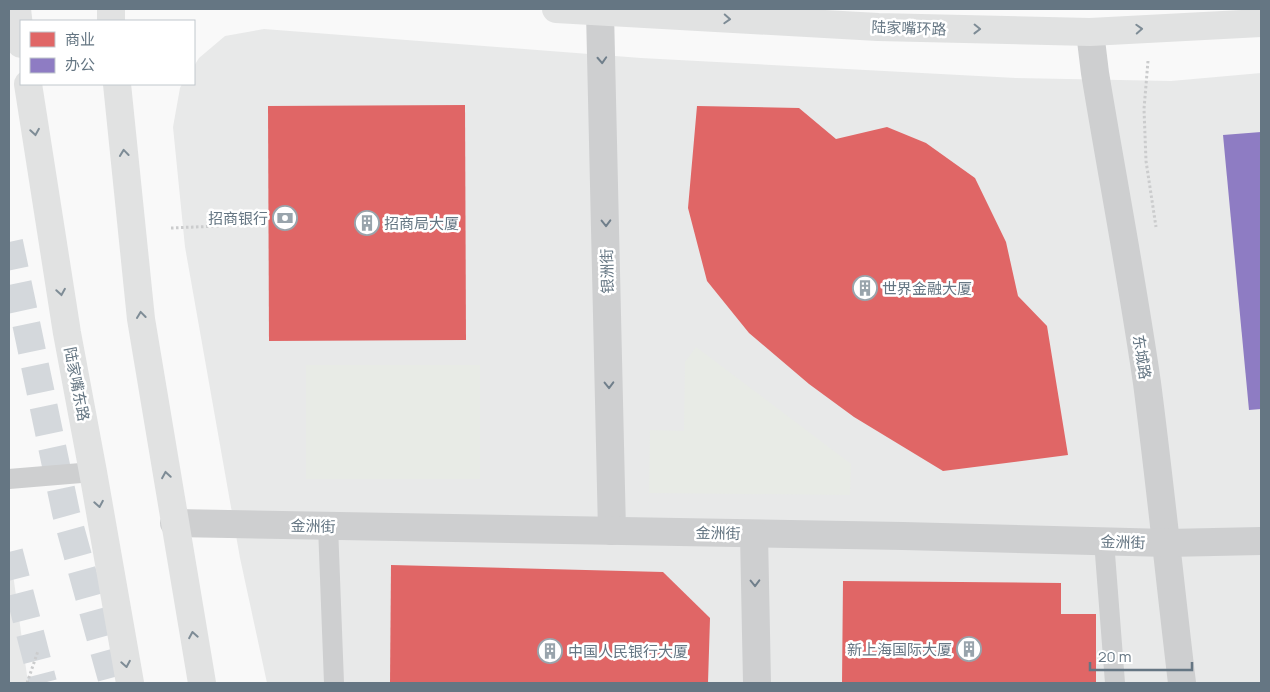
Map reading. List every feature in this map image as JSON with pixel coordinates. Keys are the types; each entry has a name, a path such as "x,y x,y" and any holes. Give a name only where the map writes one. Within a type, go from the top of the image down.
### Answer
{"main road":[{"path":"17,9 20,35"},
{"name":"陆家嘴环路","path":"556,9 878,27 1090,32 1261,23"},
{"name":"陆家嘴东路","path":"28,85 67,333 94,472 130,683"},
{"path":"117,85 141,319 202,683"}],"street":[{"name":"银洲街","path":"600,12 612,531"},
{"name":"东城路","path":"1090,32 1146,381 1167,543 1182,683"},
{"name":"金洲街","path":"174,523 903,536 1104,542 1261,541"},
{"path":"754,534 757,683"}],"lane":[{"path":"9,479 94,472"},
{"path":"328,526 334,683"},
{"path":"1104,542 1115,683"}],"path":[{"path":"1149,55 1144,109 1146,161 1158,234"},
{"path":"171,228 242,225"},
{"path":"27,683 38,650"}],"shaded area":[{"path":"264,29 641,58 1016,78 1171,81 1261,73 1261,683 267,683 240,558 185,247 173,127 182,85 195,85 195,64 199,58 225,36"},
{"path":"696,347 851,464 850,495 649,493 650,430 684,431 685,362"},
{"path":"306,365 480,365 480,479 306,479"},
{"path":"9,545 28,683 9,683"}],"building: 商业":[{"name":"招商局大厦","path":"465,105 466,340 269,341 268,106"},
{"name":"世界金融大厦","path":"697,106 799,108 836,139 887,127 926,143 975,178 1006,242 1018,296 1047,326 1068,455 943,471 854,417 809,384 749,333 707,281 688,208"},
{"name":"中国人民银行大厦","path":"391,565 663,572 710,618 708,683 390,683"},
{"name":"新上海国际大厦","path":"843,581 1061,583 1061,614 1096,614 1096,683 842,683"}],"building: 办公":[{"path":"1261,132 1261,409 1249,410 1223,135"}],"tunnel":[{"path":"9,242 66,513 113,683"},
{"path":"9,552 43,683"}],"place":[{"name":"招商银行","path":"285,218"},
{"name":"招商局大厦","path":"367,223"},
{"name":"世界金融大厦","path":"865,288"},
{"name":"新上海国际大厦","path":"969,649"},
{"name":"中国人民银行大厦","path":"550,651"}]}
